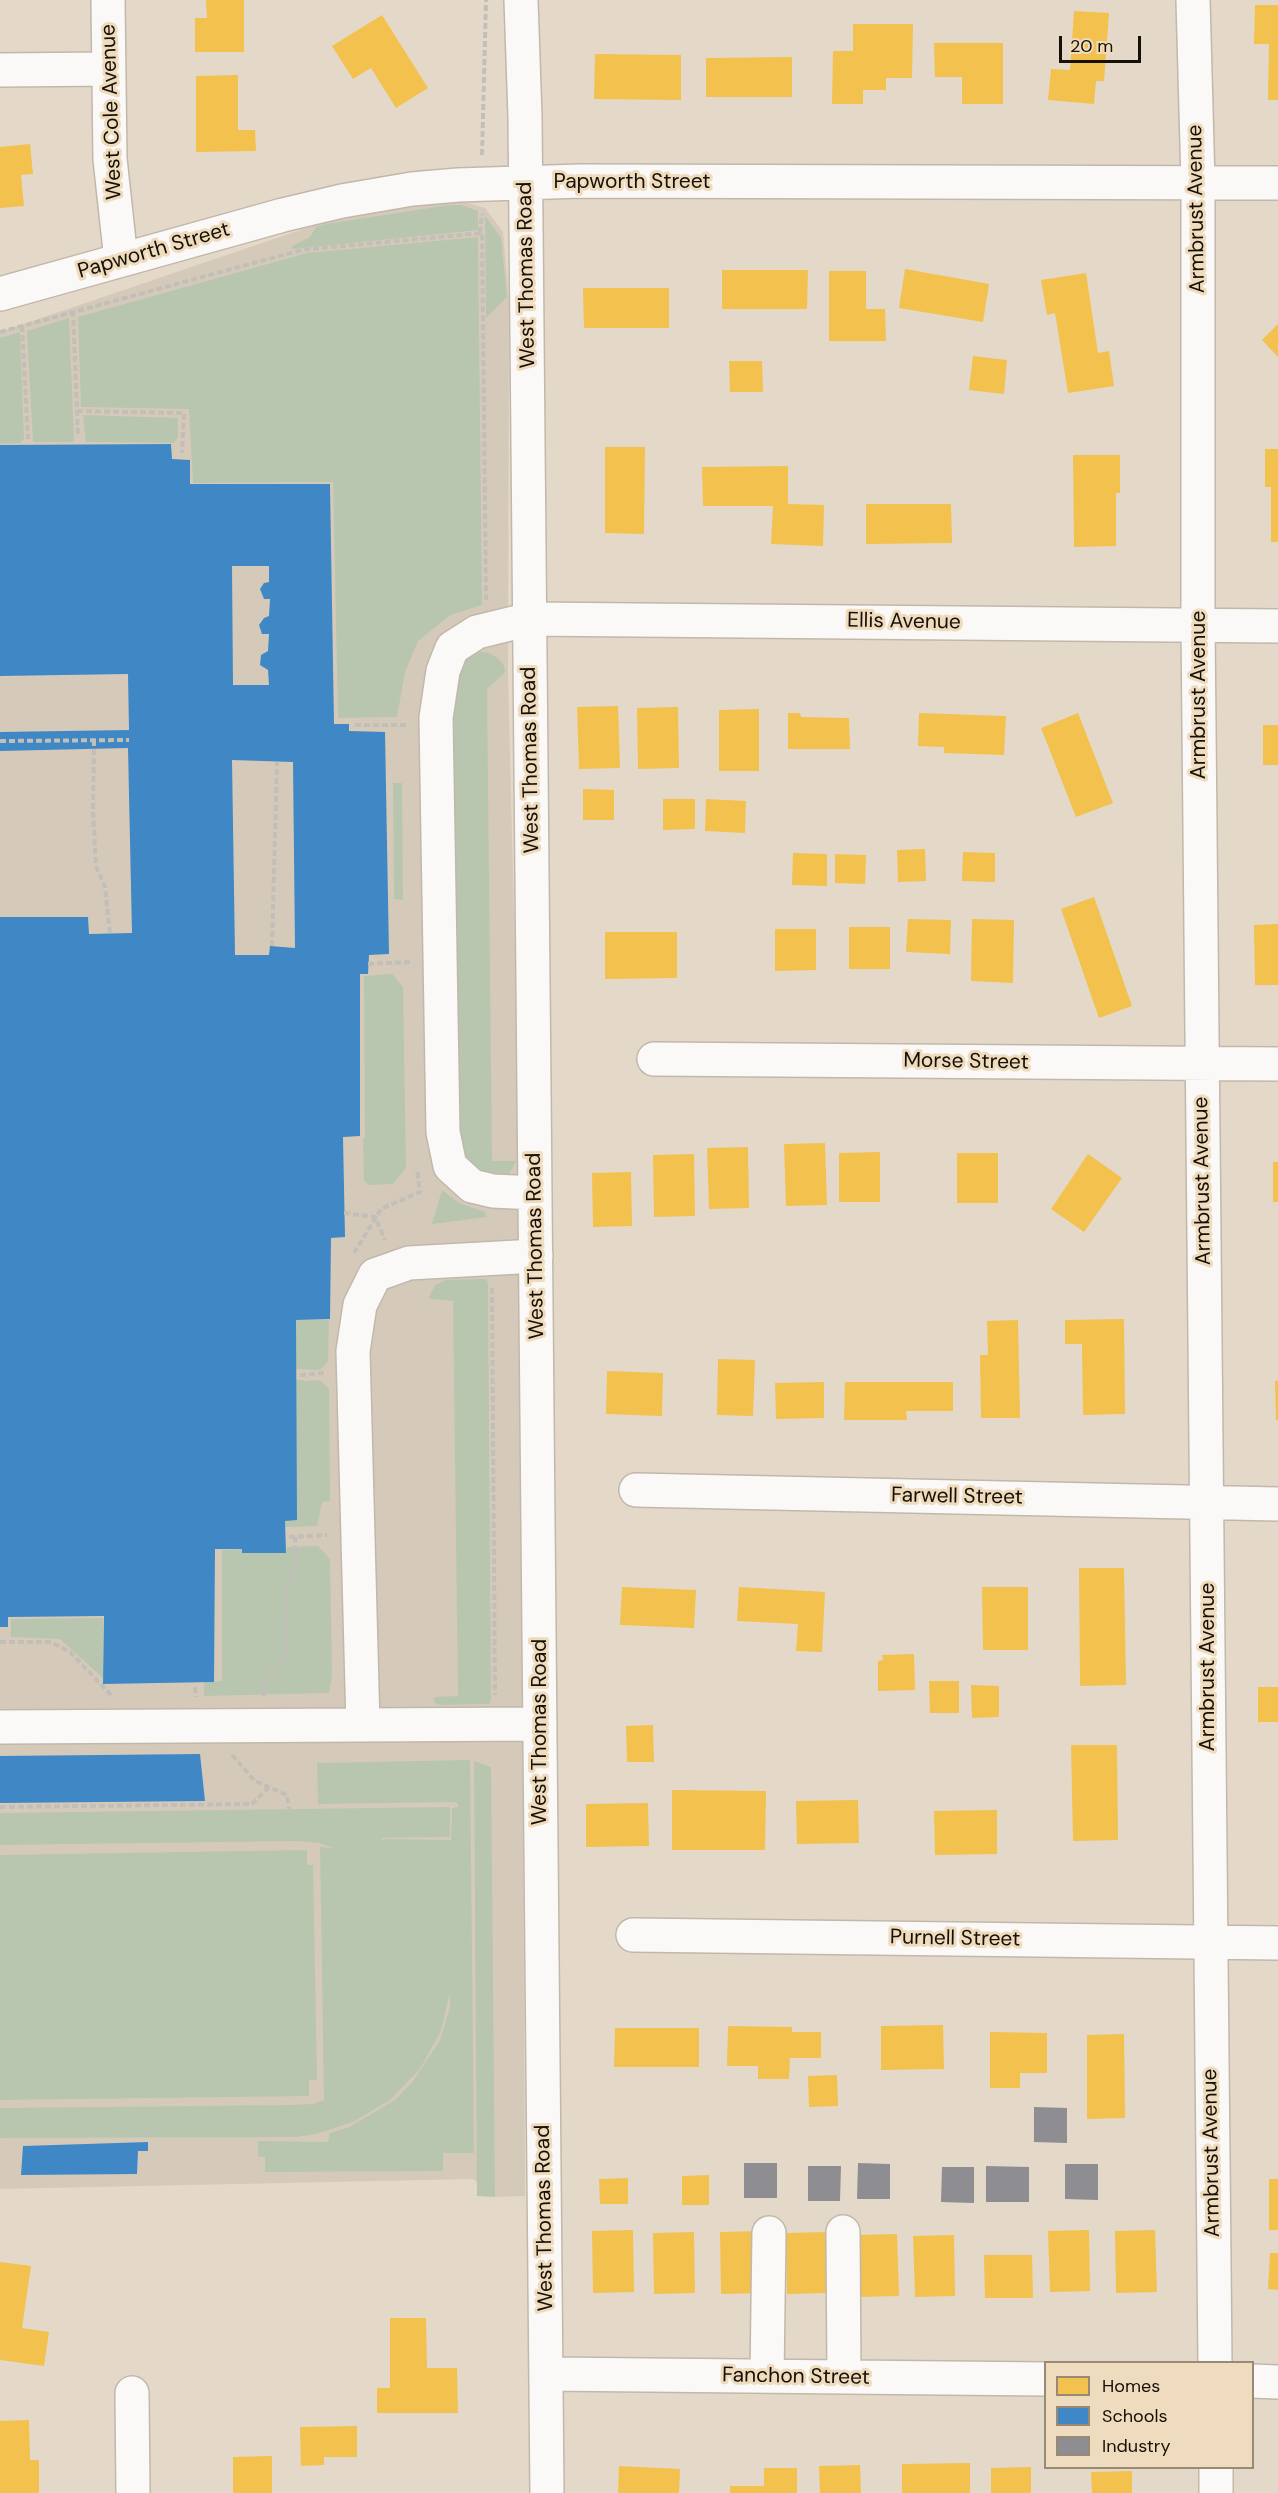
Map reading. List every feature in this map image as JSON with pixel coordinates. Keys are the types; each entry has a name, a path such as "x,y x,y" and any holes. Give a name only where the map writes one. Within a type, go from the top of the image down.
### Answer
{"street":[{"name":"West Cole Avenue","path":"108,0 110,159 122,260"},
{"name":"West Thomas Road","path":"521,0 526,183 548,2493"},
{"name":"Armbrust Avenue","path":"1193,0 1198,182 1198,625 1215,2361"},
{"path":"0,70 108,69"},
{"name":"Papworth Street","path":"0,294 283,215 342,201 412,189 458,185 581,181 1278,183"},
{"name":"Ellis Avenue","path":"535,1193 494,1191 472,1186 450,1166 443,1132 436,718 443,670 452,648 477,632 530,619 1278,626"},
{"name":"Morse Street","path":"654,1059 1278,1064"},
{"path":"363,1725 354,1351 360,1305 375,1275 409,1263 536,1256"},
{"name":"Farwell Street","path":"636,1490 1278,1504"},
{"path":"0,1727 540,1724"},
{"name":"Purnell Street","path":"633,1935 1278,1942"},
{"path":"843,2232 844,2377"},
{"path":"767,2376 769,2233"},
{"name":"Fanchon Street","path":"547,2374 1044,2379"},
{"path":"1254,2382 1278,2382"},
{"path":"132,2393 133,2493"},
{"path":"1216,2469 1216,2493"}],"path":[{"path":"482,166 486,0"},
{"path":"482,214 480,233 486,611"},
{"path":"0,332 302,250 480,233"},
{"path":"73,311 78,437"},
{"path":"22,326 28,439"},
{"path":"77,411 184,413 182,453"},
{"path":"355,725 408,725 408,716"},
{"path":"94,740 93,811 96,866 105,887 110,934"},
{"path":"0,741 129,740"},
{"path":"272,946 277,762"},
{"path":"368,964 410,963 410,950"},
{"path":"351,1258 381,1209 420,1192 416,1158"},
{"path":"344,1213 375,1217"},
{"path":"492,1284 496,1701"},
{"path":"300,1375 334,1373"},
{"path":"289,1537 337,1535"},
{"path":"262,1702 269,1676 283,1659 286,1650 286,1592 296,1568 295,1537"},
{"path":"0,1642 51,1642 70,1652 97,1683 118,1702"},
{"path":"0,1807 252,1804 269,1787"}],"shaded area":[{"path":"451,198 485,208 503,232 509,298 508,673 520,1158 525,2196 495,2197 473,2179 0,2189 0,332 321,223"}],"green space":[{"path":"461,205 478,211 478,230 293,249 292,246 310,237 316,227 326,224"},
{"path":"485,216 501,237 507,297 486,318"},
{"path":"478,237 482,605 450,615 418,641 405,672 397,717 338,718 333,482 193,483 189,409 81,407 78,317 307,253"},
{"path":"69,318 74,440 72,442 33,442 27,331"},
{"path":"20,332 24,439 20,443 0,444 0,338"},
{"path":"83,415 178,418 178,437 174,443 86,442"},
{"path":"481,652 490,653 500,660 505,672 487,689 492,1161 516,1161 507,1178 485,1178 457,1156 445,697 461,662"},
{"path":"393,783 402,783 403,900 394,899"},
{"path":"392,974 403,987 406,1168 393,1184 368,1185 364,1180 363,1138 365,1137 364,976"},
{"path":"442,1190 459,1203 485,1212 487,1217 432,1224"},
{"path":"486,1279 488,1283 491,1700 489,1704 440,1705 435,1703 434,1697 458,1696 453,1301 430,1299 429,1297 435,1285 446,1280"},
{"path":"296,1320 329,1320 328,1362 320,1370 296,1369"},
{"path":"296,1380 304,1380 305,1383 305,1381 320,1380 329,1389 330,1501 322,1502 317,1526 285,1527"},
{"path":"318,1546 330,1559 332,1676 329,1693 204,1696 204,1682 222,1681 222,1550 242,1549 243,1553 286,1553 287,1547"},
{"path":"103,1618 103,1678 60,1639 11,1637 11,1619"},
{"path":"470,1760 474,2153 443,2153 443,2171 265,2172 265,2157 258,2157 258,2141 328,2142 330,2133 349,2127 395,2100 413,2081 440,2040 450,2007 450,1993 441,2031 420,2069 390,2100 355,2121 335,2128 297,2137 0,2138 0,2108 291,2105 313,2104 324,2100 320,1847 333,1848 319,1843 298,1841 0,1845 0,1813 450,1807 450,1837 381,1838 387,1844 383,1839 451,1840 452,1808 459,1807 456,1802 318,1804 317,1763"},
{"path":"474,1761 491,1767 495,2197 477,2196"},
{"path":"307,1850 307,1865 313,1865 317,2080 309,2080 309,2096 0,2100 0,1855"}],"building: Homes":[{"path":"206,0 244,0 244,52 195,52 195,18 207,18"},
{"path":"1255,5 1278,5 1278,100 1268,100 1269,44 1254,44"},
{"path":"1074,11 1109,13 1104,81 1096,81 1094,104 1048,100 1051,69 1070,70"},
{"path":"382,15 428,88 396,108 371,68 353,79 332,46"},
{"path":"853,24 913,24 912,78 886,78 886,90 863,90 863,104 832,104 833,51 853,51"},
{"path":"934,43 1003,43 1003,104 962,104 962,77 935,77"},
{"path":"595,54 681,55 681,100 594,99"},
{"path":"792,57 792,97 706,97 706,58"},
{"path":"238,75 238,130 255,130 256,151 196,152 196,76"},
{"path":"30,144 33,174 21,175 24,206 0,208 0,147"},
{"path":"905,269 989,284 983,322 899,308"},
{"path":"722,270 808,270 807,309 722,309"},
{"path":"829,271 866,271 866,309 885,309 886,341 829,341"},
{"path":"1086,273 1098,353 1109,351 1114,386 1068,393 1055,313 1047,315 1041,280"},
{"path":"583,288 669,288 669,328 584,328"},
{"path":"1278,324 1278,357 1262,340"},
{"path":"973,356 1007,360 1004,394 969,390"},
{"path":"729,361 762,361 763,392 730,392"},
{"path":"605,447 645,447 644,534 605,533"},
{"path":"1265,449 1278,449 1278,542 1271,542 1271,487 1265,487"},
{"path":"1073,455 1120,455 1120,493 1116,493 1116,546 1074,547"},
{"path":"788,466 788,504 824,505 823,546 771,544 773,506 703,506 702,467"},
{"path":"866,504 951,504 952,543 866,544"},
{"path":"618,706 620,768 579,769 577,707"},
{"path":"678,707 679,768 638,769 637,708"},
{"path":"759,709 759,771 719,771 719,710"},
{"path":"788,713 800,713 801,717 849,718 850,749 788,749"},
{"path":"919,713 1006,716 1004,755 944,753 944,747 918,746"},
{"path":"1078,713 1113,803 1076,817 1041,728"},
{"path":"1263,725 1278,725 1278,765 1263,765"},
{"path":"583,789 614,790 614,820 583,820"},
{"path":"663,799 695,799 695,829 663,830"},
{"path":"706,799 746,801 745,833 705,831"},
{"path":"925,849 926,881 898,882 897,850"},
{"path":"963,852 995,853 995,882 962,881"},
{"path":"793,853 827,854 827,886 792,885"},
{"path":"835,854 866,855 865,884 835,883"},
{"path":"1094,897 1132,1006 1099,1018 1061,909"},
{"path":"908,919 951,920 950,954 906,952"},
{"path":"972,919 1014,920 1013,983 971,981"},
{"path":"1278,924 1278,985 1255,985 1254,925"},
{"path":"849,927 890,927 890,969 849,969"},
{"path":"775,929 816,929 816,970 775,971"},
{"path":"605,932 677,932 677,978 605,979"},
{"path":"825,1143 827,1205 786,1206 784,1144"},
{"path":"748,1147 749,1208 709,1209 707,1148"},
{"path":"880,1152 880,1202 839,1202 839,1153"},
{"path":"957,1153 998,1153 998,1203 957,1203"},
{"path":"694,1154 695,1216 654,1217 653,1155"},
{"path":"1088,1154 1122,1178 1084,1232 1051,1209"},
{"path":"1273,1162 1278,1162 1278,1202 1273,1202"},
{"path":"631,1172 632,1226 593,1227 592,1173"},
{"path":"1124,1319 1125,1414 1083,1415 1082,1344 1065,1344 1065,1320"},
{"path":"1018,1320 1020,1418 981,1418 980,1355 988,1355 987,1321"},
{"path":"718,1359 755,1360 753,1416 717,1415"},
{"path":"607,1371 663,1373 662,1416 606,1414"},
{"path":"1275,1381 1278,1381 1278,1420 1276,1420"},
{"path":"824,1382 824,1418 776,1419 775,1383"},
{"path":"845,1382 953,1382 953,1411 906,1411 907,1420 844,1420"},
{"path":"1079,1568 1124,1568 1126,1685 1080,1686"},
{"path":"622,1587 696,1590 694,1628 620,1625"},
{"path":"739,1587 825,1592 822,1652 796,1651 798,1624 737,1621"},
{"path":"982,1587 1028,1587 1028,1650 983,1650"},
{"path":"914,1654 915,1690 878,1691 878,1661 883,1660 882,1655"},
{"path":"929,1681 959,1681 959,1713 930,1713"},
{"path":"971,1685 999,1686 999,1717 972,1718"},
{"path":"1258,1687 1278,1687 1278,1722 1258,1722"},
{"path":"653,1725 654,1762 627,1762 626,1726"},
{"path":"1071,1745 1117,1745 1118,1840 1073,1841"},
{"path":"672,1790 766,1791 765,1850 672,1850"},
{"path":"858,1800 859,1843 797,1844 796,1801"},
{"path":"648,1803 649,1846 586,1847 586,1804"},
{"path":"997,1810 997,1854 935,1855 934,1811"},
{"path":"943,2025 944,2069 881,2070 881,2026"},
{"path":"728,2026 792,2027 792,2032 821,2032 821,2058 790,2058 789,2079 758,2079 758,2066 727,2066"},
{"path":"615,2028 699,2028 699,2067 614,2067"},
{"path":"990,2032 1047,2033 1047,2073 1020,2073 1020,2088 990,2088"},
{"path":"1124,2034 1125,2118 1087,2119 1087,2035"},
{"path":"837,2075 838,2106 809,2107 808,2076"},
{"path":"709,2175 709,2205 682,2205 682,2176"},
{"path":"628,2178 628,2204 600,2204 599,2179"},
{"path":"1269,2179 1278,2179 1278,2230 1269,2230"},
{"path":"633,2230 634,2292 593,2293 592,2231"},
{"path":"1089,2230 1090,2291 1050,2292 1048,2231"},
{"path":"1155,2230 1157,2292 1116,2293 1115,2231"},
{"path":"760,2231 762,2293 721,2294 720,2232"},
{"path":"694,2232 695,2293 654,2294 653,2233"},
{"path":"827,2232 828,2293 787,2294 786,2233"},
{"path":"897,2234 899,2296 858,2297 857,2235"},
{"path":"954,2235 955,2296 915,2297 913,2236"},
{"path":"1270,2253 1278,2253 1278,2290 1268,2289"},
{"path":"984,2255 1032,2255 1033,2298 985,2298"},
{"path":"0,2262 31,2266 22,2328 49,2332 44,2366 0,2360"},
{"path":"390,2318 426,2318 427,2368 457,2368 458,2413 377,2413 377,2388 390,2388"},
{"path":"29,2420 30,2460 39,2460 39,2493 0,2493 0,2421"},
{"path":"357,2426 357,2457 324,2457 324,2465 301,2466 300,2427"},
{"path":"272,2456 272,2493 233,2493 233,2457"},
{"path":"970,2463 970,2493 902,2493 902,2464"},
{"path":"860,2465 861,2493 820,2493 819,2466"},
{"path":"619,2466 680,2469 679,2493 618,2493"},
{"path":"1031,2467 1031,2493 991,2493 991,2468"},
{"path":"764,2468 797,2468 797,2493 730,2493 730,2486 764,2486"},
{"path":"1132,2471 1132,2493 1092,2493 1091,2472"}],"building: Schools":[{"path":"171,444 172,459 190,460 190,484 330,484 334,724 349,724 349,731 385,732 389,954 369,955 368,974 360,974 360,1136 343,1137 345,1237 331,1238 330,1319 296,1320 297,1520 285,1521 286,1553 242,1553 242,1549 215,1549 214,1682 103,1684 104,1616 8,1617 8,1627 0,1627 0,917 88,917 89,934 132,933 128,748 0,751 0,732 129,730 128,674 0,676 0,445","holes":["232,566 269,566 269,582 264,583 260,589 264,599 270,599 269,616 264,618 259,625 262,634 269,634 268,651 261,655 260,665 268,670 269,685 233,685","232,760 293,762 295,948 270,946 269,955 235,955"]},
{"path":"200,1754 205,1801 0,1803 0,1756"},
{"path":"148,2142 148,2151 138,2151 137,2174 21,2175 23,2146"}],"building: Industry":[{"path":"1034,2107 1067,2108 1067,2143 1034,2142"},
{"path":"744,2163 777,2163 777,2198 744,2198"},
{"path":"858,2163 890,2164 890,2199 857,2199"},
{"path":"1065,2164 1098,2164 1098,2200 1065,2199"},
{"path":"808,2166 841,2166 840,2201 808,2201"},
{"path":"986,2166 1029,2167 1029,2202 986,2202"},
{"path":"942,2167 974,2167 974,2203 941,2202"}]}
